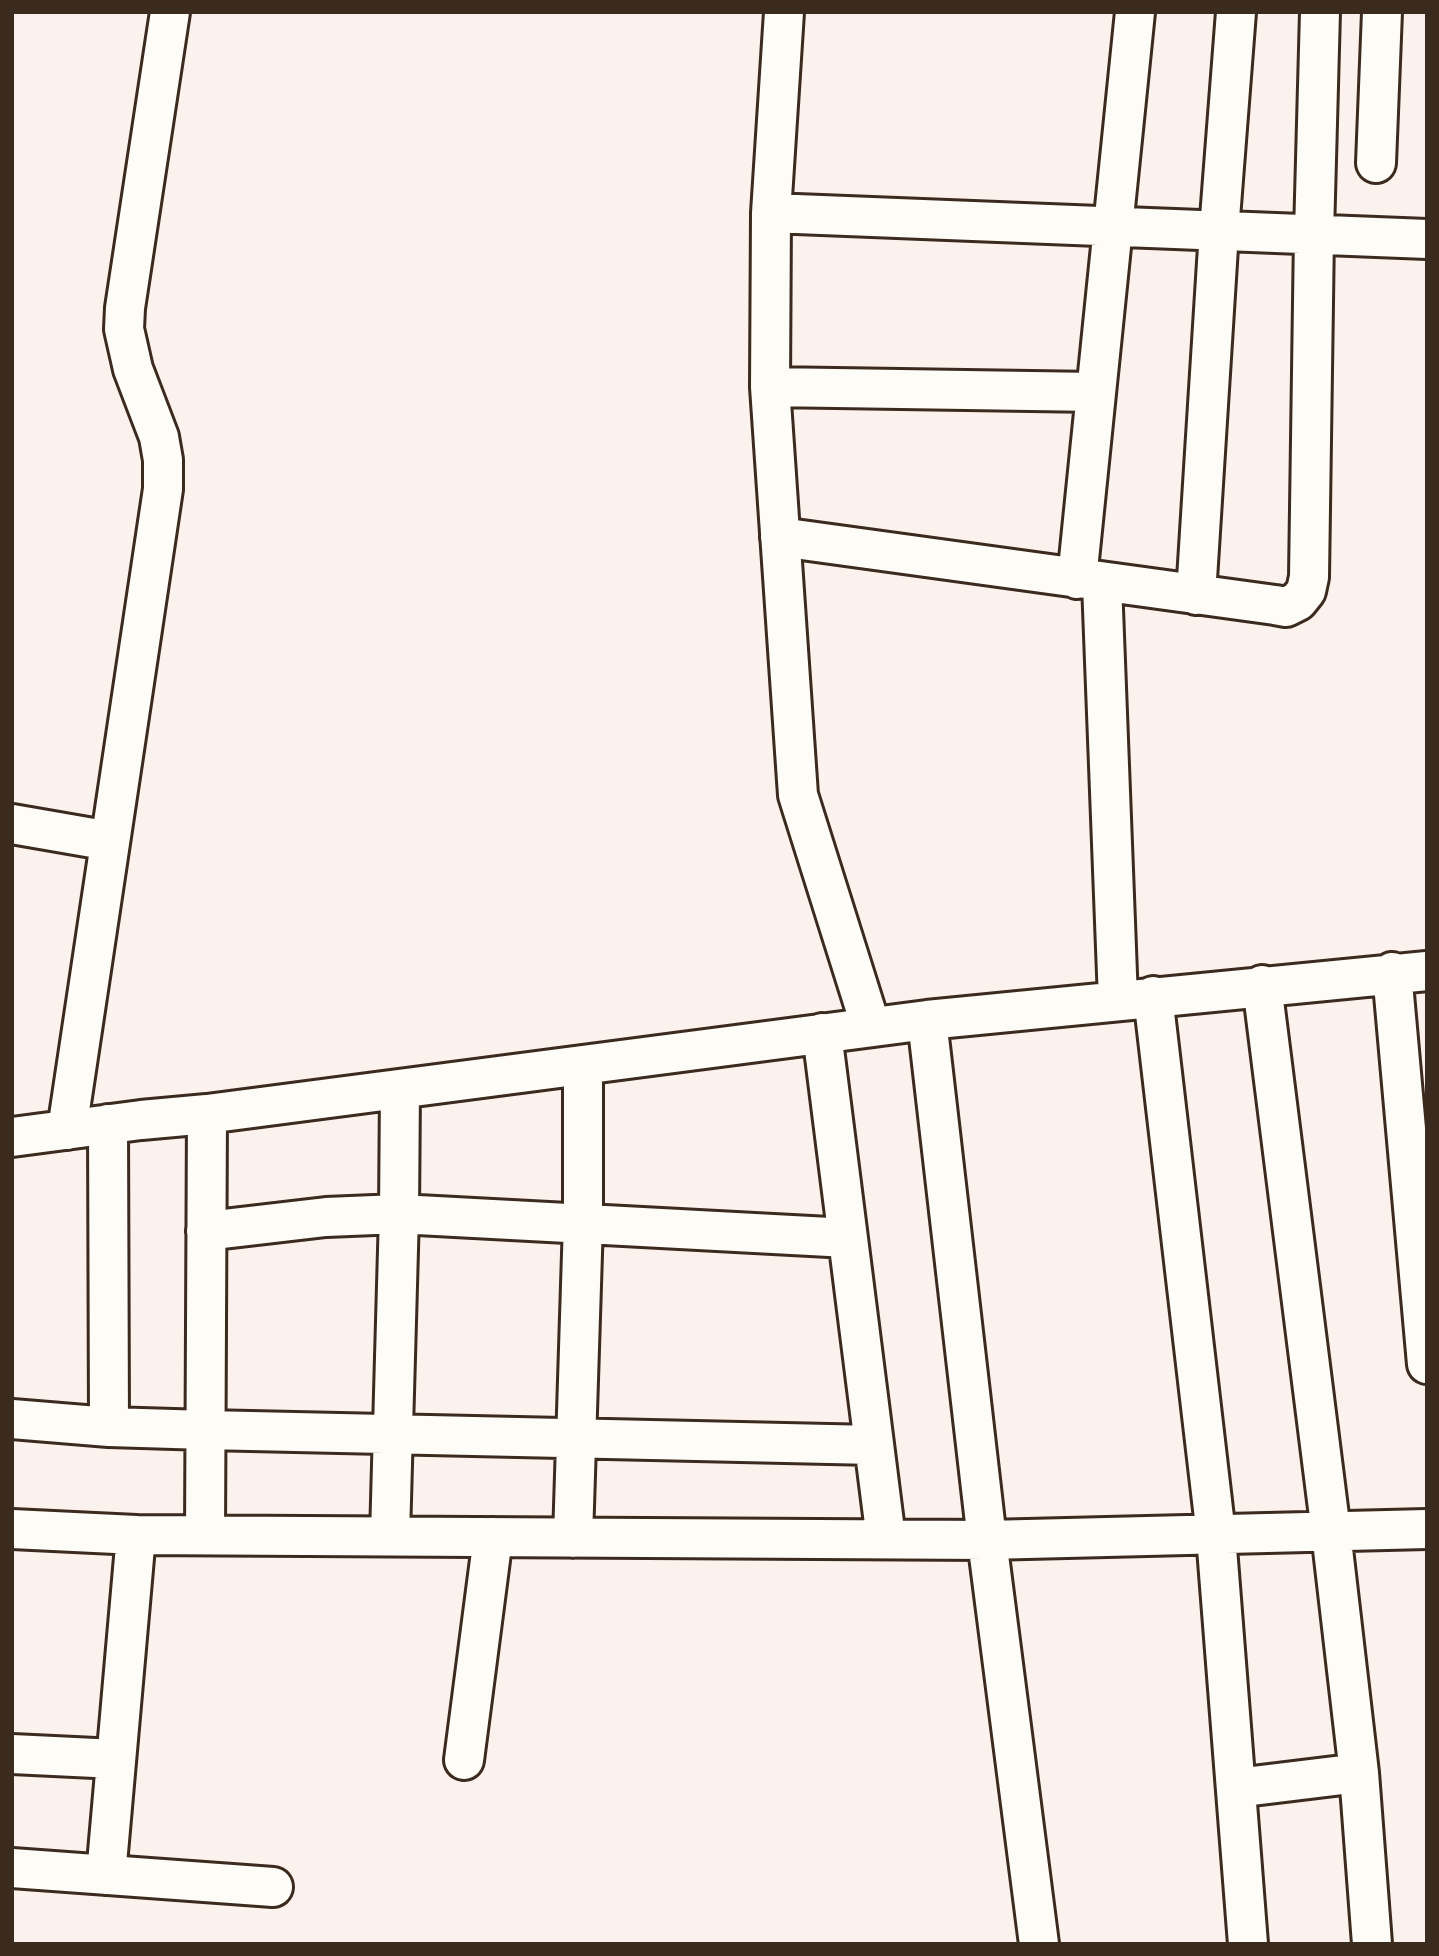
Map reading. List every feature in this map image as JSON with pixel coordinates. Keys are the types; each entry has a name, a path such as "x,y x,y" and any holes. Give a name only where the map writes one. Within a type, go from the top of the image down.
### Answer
{"street":[{"path":"68,1130 163,489 163,460 159,437 133,369 124,329 170,12"},
{"path":"784,12 771,213 770,387 798,795 871,1027"},
{"path":"1135,12 1097,392 1090,581 1135,998 1216,1535 1248,1944"},
{"path":"1196,595 1236,12"},
{"path":"780,537 1286,607 1298,601 1306,591 1309,577 1320,12"},
{"path":"1376,163 1382,12"},
{"path":"771,213 1427,239"},
{"path":"770,387 1097,392"},
{"path":"12,824 110,841"},
{"path":"12,1138 927,1020 1409,972 1427,1364"},
{"path":"1262,985 1359,1773 1372,1944"},
{"path":"927,1020 1039,1944"},
{"path":"822,1033 886,1539"},
{"path":"573,1538 583,1222 583,1065"},
{"path":"390,1536 400,1089"},
{"path":"205,1535 206,1114"},
{"path":"108,1124 109,1427"},
{"path":"206,1231 326,1217 399,1214 848,1238"},
{"path":"12,1419 109,1427 206,1430 874,1445"},
{"path":"12,1529 136,1535 988,1540 1427,1529"},
{"path":"106,1875 136,1535"},
{"path":"464,1760 493,1537"},
{"path":"12,1754 116,1759"},
{"path":"1236,1788 1359,1773"},
{"path":"12,1868 273,1887"}]}
